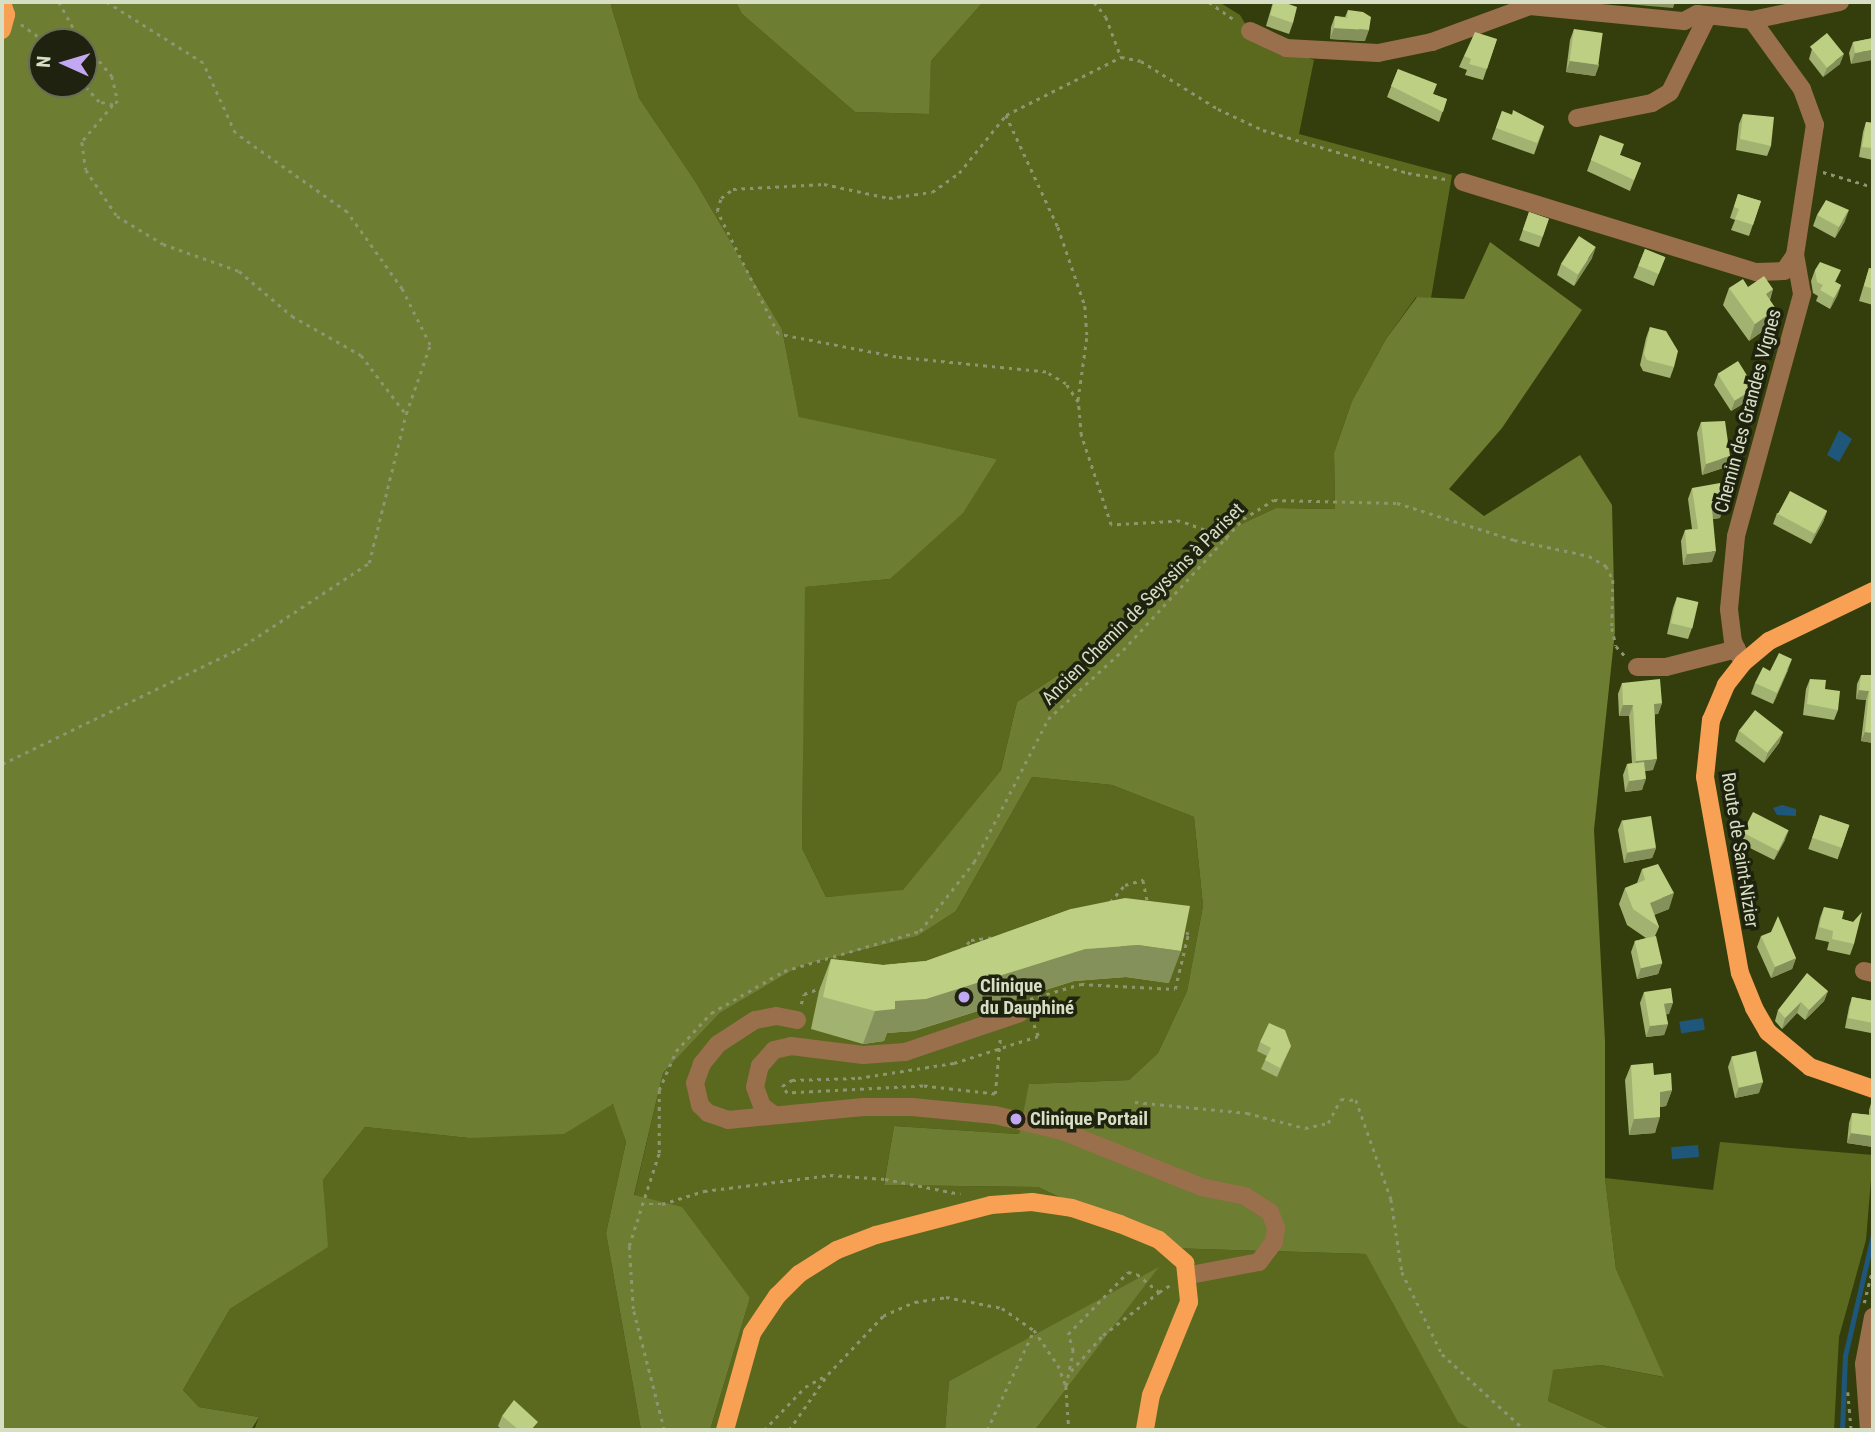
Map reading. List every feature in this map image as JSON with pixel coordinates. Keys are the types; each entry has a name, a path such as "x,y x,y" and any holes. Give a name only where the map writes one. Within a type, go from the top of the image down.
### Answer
{"main road":[{"name":"Route de Saint-Nizier","path":"1873,591 1740,656 1711,720 1705,777 1740,973 1768,1032 1787,1051 1810,1067 1873,1089"},
{"path":"724,1430 744,1353 769,1307 813,1264 876,1235 991,1205 1052,1204 1159,1240 1180,1255 1190,1275 1189,1302 1151,1395 1145,1430"}],"street":[{"path":"1251,31 1286,48 1378,53 1432,42 1530,6 1684,21 1698,11 1752,20 1840,2"},
{"path":"1577,118 1652,103 1670,92 1698,11"},
{"name":"Chemin des Grandes Vignes","path":"1740,656 1729,609 1736,536 1802,294 1795,255 1815,125 1802,89 1752,20"},
{"path":"1463,181 1756,272 1784,271 1795,255"},
{"path":"1637,667 1666,667 1740,656"},
{"path":"774,1115 762,1106 755,1087 760,1066 775,1050 791,1046 885,1055 932,1045 1025,1013"},
{"path":"797,1020 776,1016 742,1026 709,1054 698,1072 696,1093 708,1113 728,1120 863,1107 991,1114 1062,1131 1201,1187 1245,1196 1269,1212 1276,1228 1274,1242 1259,1262 1190,1275"},
{"path":"1869,1430 1864,1364 1873,1317"}],"path":[{"path":"59,2 77,35 112,76 118,101 82,142 86,170 117,216 163,244 239,271 292,317 361,355 406,414"},
{"path":"2,764 237,650 369,563 406,414 430,345 402,289 347,212 235,133 203,63 106,2"},
{"path":"1094,2 1106,18 1122,57"},
{"path":"1209,2 1251,31"},
{"path":"3,15 28,31"},
{"path":"1078,402 1066,384 1046,372 896,357 778,334 717,211 721,198 733,189 824,184 889,198 932,192 959,173 1006,115 1122,57 1141,61 1218,109 1263,130 1408,173 1463,181"},
{"path":"95,98 99,102 113,106"},
{"path":"1006,115 1058,227 1085,306 1087,338 1078,402 1081,435 1111,525 1180,521 1228,539"},
{"path":"1810,168 1873,187"},
{"name":"Ancien Chemin de Seyssins à Pariset","path":"826,957 920,931 974,862 1048,719 1123,650 1228,539 1243,519 1274,500 1397,503 1514,540 1589,556 1606,566 1613,580 1612,628 1616,646 1637,667"},
{"path":"1105,909 1125,885 1143,880 1150,899 1138,908"},
{"path":"995,1094 912,1086 787,1093 782,1086 792,1080 902,1072 1003,1048 1038,1036 1017,1003 1081,984 1175,989 1188,935 1184,927"},
{"path":"958,954 971,940 1001,939 981,945"},
{"path":"882,967 914,963"},
{"path":"889,972 908,970"},
{"path":"797,1020 804,994 818,986 828,988"},
{"path":"991,1114 1003,1048 996,1022"},
{"path":"1135,1102 1248,1113 1305,1128 1328,1123 1341,1099 1356,1100 1391,1199 1402,1272 1442,1354 1525,1430"},
{"path":"664,1430 633,1309 629,1246 641,1204 662,1204 704,1191 830,1175 885,1179 964,1194"},
{"path":"1066,1387 1073,1351 1068,1334 1128,1272 1137,1274 1159,1292"},
{"path":"1071,1372 1104,1335 1159,1292 1190,1275"},
{"path":"789,1430 828,1374 883,1316 915,1302 946,1297 983,1301 1002,1308 1034,1330 1046,1345 1066,1387 1069,1430"},
{"path":"987,1430 1034,1330"},
{"path":"764,1430 805,1387 828,1374"}],"green space":[{"path":"2,2 610,2 639,98 695,181 782,329 799,417 997,459 963,513 890,579 805,587 802,848 826,897 903,890 1001,770 1017,702 1115,638 1220,534 1276,508 1335,509 1334,453 1352,401 1386,339 1417,297 1464,299 1490,242 1582,310 1502,428 1449,489 1484,516 1580,455 1612,505 1615,631 1594,830 1605,1041 1605,1178 1616,1269 1664,1377 1601,1365 1553,1370 1548,1401 1613,1430 1472,1430 1458,1422 1366,1254 1168,1248 1038,1187 884,1185 894,1126 1019,1134 1029,1084 1129,1080 1158,1053 1187,991 1203,906 1194,817 1112,785 1032,777 956,911 918,936 800,966 720,1013 663,1073 634,1195 682,1207 750,1298 710,1430 641,1430 606,1233 626,1142 613,1104 564,1134 469,1138 365,1127 323,1180 328,1247 230,1309 183,1390 199,1407 259,1417 251,1430 2,1430"},
{"path":"610,2 736,2 742,14 855,112 928,114 931,61 983,2 1219,2 1240,15 1255,40 1314,60 1299,134 1452,175 1431,298 1416,297 1386,339 1352,401 1334,453 1335,509 1276,508 1220,534 1115,638 1017,702 1001,770 903,891 826,897 802,848 804,587 890,579 997,459 799,418 782,329 695,181 639,98"},
{"path":"736,2 983,2 931,61 929,114 855,112 742,14"},
{"path":"1032,777 1112,785 1194,817 1203,906 1187,991 1158,1053 1129,1080 1030,1084 1019,1134 894,1126 884,1185 1038,1187 1168,1248 1367,1254 1458,1421 1472,1430 1035,1430 1157,1269 949,1381 945,1430 710,1430 750,1298 634,1196 663,1073 720,1013 800,966 918,936 956,911"},
{"path":"614,1104 626,1142 606,1233 641,1430 254,1430 259,1417 199,1407 183,1390 230,1309 327,1247 323,1180 365,1127 469,1138"},
{"path":"1720,1142 1873,1155 1866,1240 1839,1337 1834,1430 1613,1430 1548,1401 1552,1370 1601,1365 1663,1377 1616,1269 1605,1178 1713,1190"},
{"path":"1159,1267 1035,1430 945,1430 949,1381"}],"water":[{"path":"1839,430 1852,439 1839,462 1827,455"},
{"path":"1782,805 1796,809 1796,816 1777,815 1773,808"},
{"path":"1703,1018 1705,1030 1681,1034 1679,1022"},
{"path":"1698,1145 1699,1157 1672,1159 1671,1147"}],"building":[{"path":"1274,2 1297,7 1293,23 1270,15"},
{"path":"1348,10 1363,12 1371,17 1369,30 1334,28 1335,16 1347,18"},
{"path":"1574,29 1603,33 1598,65 1570,61"},
{"path":"1475,32 1497,39 1487,69 1469,64 1471,59 1464,56"},
{"path":"1827,33 1844,54 1827,68 1810,47"},
{"path":"1873,38 1873,50 1855,53 1853,42"},
{"path":"1398,69 1437,84 1433,94 1447,99 1443,112 1391,86"},
{"path":"1513,110 1544,126 1537,143 1496,128 1502,111 1512,115"},
{"path":"1743,114 1774,117 1771,146 1740,139"},
{"path":"1866,122 1873,123 1873,148 1862,147"},
{"path":"1600,135 1624,144 1620,155 1641,163 1634,180 1591,160"},
{"path":"1738,194 1761,201 1753,225 1735,219 1739,209 1734,207"},
{"path":"1826,200 1849,210 1839,227 1817,215"},
{"path":"1529,212 1549,219 1543,237 1523,230"},
{"path":"1579,236 1596,247 1578,275 1561,264"},
{"path":"1645,249 1665,257 1659,274 1638,266"},
{"path":"1820,262 1841,270 1835,282 1841,285 1834,298 1820,290 1823,285 1817,282 1815,270"},
{"path":"1869,268 1873,269 1873,289 1864,286"},
{"path":"1764,276 1773,289 1766,294 1776,309 1755,324 1729,288 1743,279 1748,287"},
{"path":"1650,327 1666,331 1678,351 1674,367 1647,360 1644,354"},
{"path":"1738,361 1755,388 1735,401 1718,374"},
{"path":"1725,421 1730,456 1706,464 1701,422"},
{"path":"1720,483 1724,507 1712,509 1716,551 1687,554 1685,530 1698,529 1692,488"},
{"path":"1790,491 1827,511 1815,534 1778,514"},
{"path":"1677,597 1698,602 1692,628 1671,623"},
{"path":"1779,653 1792,659 1777,693 1755,683 1763,667 1770,671"},
{"path":"1861,675 1873,675 1873,733 1865,732 1869,691 1859,690"},
{"path":"1660,679 1662,703 1654,704 1657,759 1636,761 1633,705 1623,705 1622,683"},
{"path":"1810,679 1826,680 1825,689 1840,691 1838,710 1807,704"},
{"path":"1755,710 1783,732 1767,753 1739,730"},
{"path":"1644,762 1646,779 1629,781 1627,764"},
{"path":"1753,812 1789,830 1778,851 1743,832"},
{"path":"1820,815 1849,825 1841,848 1812,838"},
{"path":"1651,816 1656,848 1627,852 1622,821"},
{"path":"1658,864 1674,893 1650,903 1659,927 1633,909 1625,888 1645,880 1642,869"},
{"path":"1125,898 1190,906 1181,951 1138,945 1085,949 926,999 895,1001 895,1009 875,1011 823,997 831,959 883,965 926,961 1071,909"},
{"path":"1824,907 1844,911 1842,919 1853,922 1862,912 1854,944 1832,939 1833,931 1819,927"},
{"path":"1778,916 1796,958 1775,967 1761,936 1771,932"},
{"path":"1656,936 1662,963 1641,968 1635,941"},
{"path":"1807,973 1828,991 1809,1010 1801,1002 1785,1018 1778,1010"},
{"path":"1671,988 1673,1003 1664,1004 1668,1024 1650,1026 1644,992"},
{"path":"1852,997 1873,1001 1873,1023 1848,1018"},
{"path":"1269,1023 1285,1030 1291,1046 1280,1068 1265,1060 1271,1048 1260,1042"},
{"path":"1756,1051 1763,1082 1739,1088 1732,1057"},
{"path":"1653,1063 1654,1075 1671,1073 1672,1090 1660,1092 1660,1117 1634,1119 1631,1065"},
{"path":"1872,1100 1873,1136 1851,1133 1852,1113 1871,1115"},
{"path":"514,1400 538,1422 531,1430 519,1430 502,1416"}],"waterway":[{"path":"1842,1430 1845,1356 1873,1235"}],"place":[{"name":"Clinique du Dauphiné","path":"964,997"},
{"name":"Clinique Portail","path":"1016,1119"}]}
